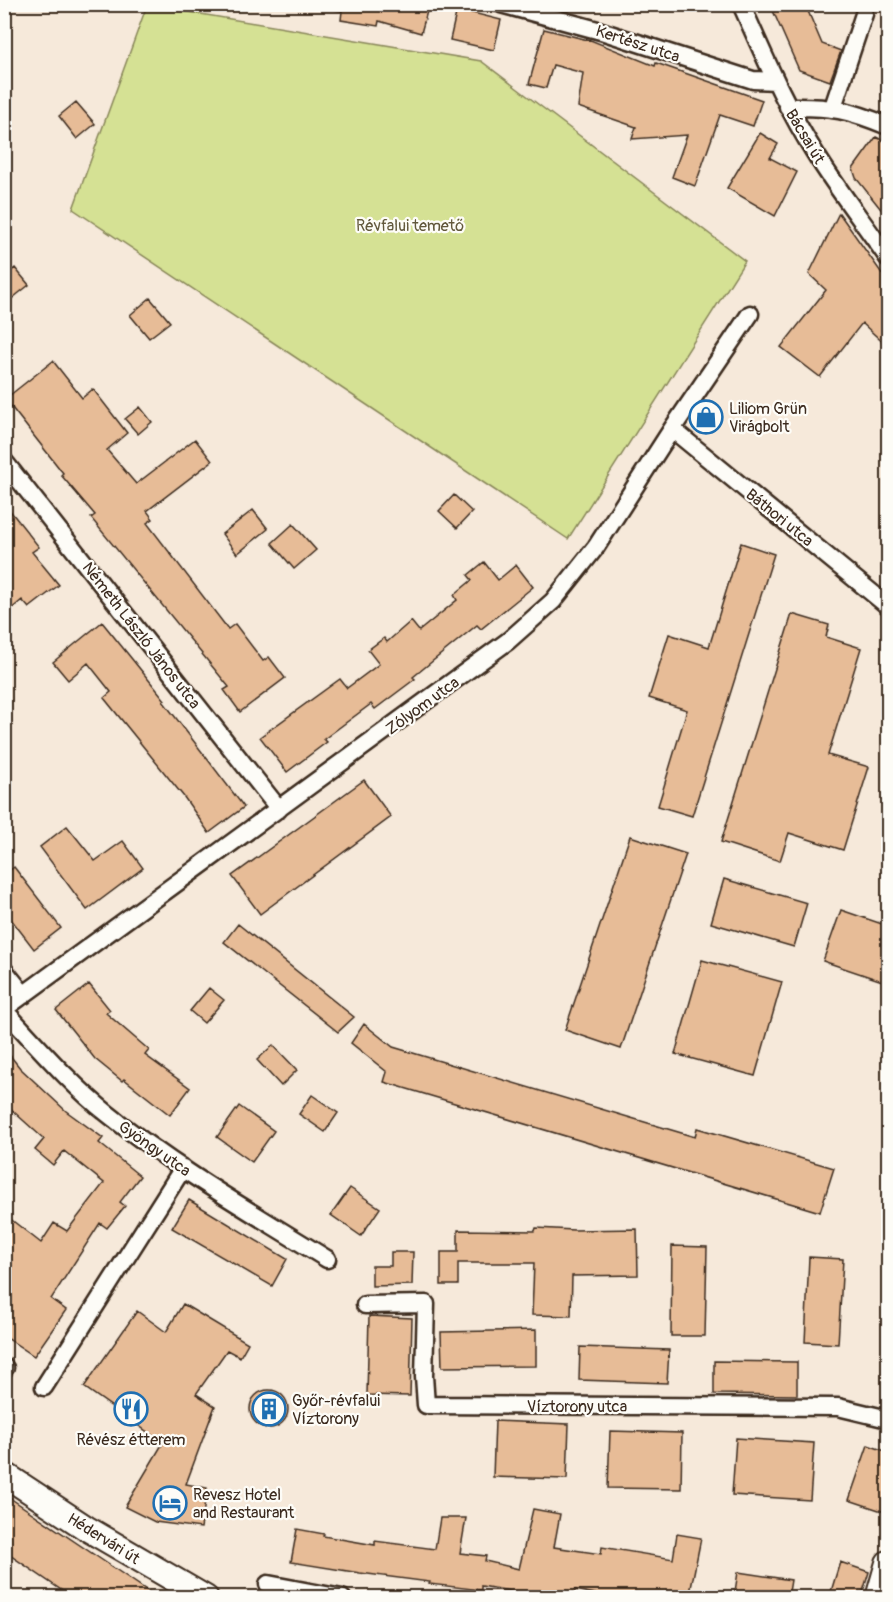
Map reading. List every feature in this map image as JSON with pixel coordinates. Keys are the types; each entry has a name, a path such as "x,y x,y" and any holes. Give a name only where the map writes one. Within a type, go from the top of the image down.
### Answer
{"street":[{"name":"Kertész utca","path":"501,4 601,30 753,80 775,81"},
{"name":"Bácsai út","path":"741,4 775,81 815,154 888,258"},
{"path":"833,107 864,14"},
{"path":"788,107 833,107 888,126"},
{"name":"Zólyom utca","path":"4,1010 508,641 553,601 596,547 750,314"},
{"name":"Báthori utca","path":"672,429 888,606"},
{"name":"Németh László János utca","path":"4,460 279,809"},
{"path":"4,970 24,995"},
{"name":"Gyöngy utca","path":"4,1010 49,1058 108,1114 183,1168 327,1259"},
{"path":"44,1387 183,1168"},
{"name":"Víztorony utca","path":"365,1305 426,1304 424,1376 426,1405 838,1407 888,1419"},
{"name":"Hédervári út","path":"4,1474 86,1528 206,1598"},
{"path":"878,1598 888,1563"},
{"path":"268,1584 342,1598"}],"green space":[{"name":"Révfalui temető","path":"147,5 481,61 745,261 568,539 73,209"}],"building":[{"path":"336,4 429,4 421,33 379,21 378,26 341,20 342,11 336,10"},
{"path":"770,4 805,4 822,44 841,51 830,81 799,70"},
{"path":"457,9 501,20 494,50 450,40"},
{"path":"544,29 588,39 655,66 656,63 762,100 753,126 720,115 695,186 672,177 687,135 632,139 636,127 578,107 583,73 553,65 546,88 529,84"},
{"path":"76,102 95,124 77,139 59,116"},
{"path":"760,133 778,144 770,158 797,172 775,216 727,188"},
{"path":"876,137 888,143 888,218 856,178 853,169"},
{"path":"839,213 888,282 888,347 862,323 820,377 781,347 826,290 809,274"},
{"path":"15,268 29,285 4,305 4,277"},
{"path":"150,298 170,322 149,338 130,315"},
{"path":"53,361 82,398 93,389 127,433 107,450 136,484 195,439 212,461 147,511 153,519 147,523 228,629 235,624 263,661 269,657 285,678 240,712 224,690 229,687 91,518 95,515 61,475 63,473 5,399"},
{"name":"Liliom Grün Virágbolt","path":"704,401 719,413 706,430 694,421 695,414"},
{"path":"140,407 152,422 138,434 125,419"},
{"path":"454,495 472,512 457,528 439,511"},
{"path":"4,503 39,547 32,552 59,585 29,608 22,600 4,615"},
{"path":"253,510 268,529 237,554 222,534"},
{"path":"293,524 316,550 294,569 272,543"},
{"path":"741,543 774,554 692,816 658,806 687,710 649,698 669,634 709,647"},
{"path":"484,562 498,580 516,565 533,587 481,629 477,625 413,677 415,679 375,709 371,704 324,739 327,742 287,772 260,737 340,679 347,688 379,664 368,650 384,638 387,642 411,621 419,631 457,600 454,595 472,580 468,575"},
{"path":"792,614 829,625 826,637 861,648 828,755 869,767 843,850 789,833 780,861 721,842"},
{"path":"102,622 165,700 163,701 244,807 209,833 184,797 104,698 111,692 88,663 68,680 53,662"},
{"path":"364,780 391,817 260,914 232,876"},
{"path":"67,826 95,861 123,841 143,868 87,910 40,847"},
{"path":"630,836 686,854 621,1049 565,1030"},
{"path":"14,867 61,928 34,949 4,910 4,875"},
{"path":"724,879 807,903 794,947 711,923"},
{"path":"841,910 888,926 888,983 823,961"},
{"path":"238,924 354,1017 338,1032 224,942"},
{"path":"702,960 782,982 755,1076 675,1054"},
{"path":"89,984 110,1010 106,1013 149,1050 145,1055 190,1088 170,1115 95,1059 56,1010"},
{"path":"209,988 224,1000 204,1023 190,1011"},
{"path":"364,1024 393,1047 695,1137 697,1128 834,1168 820,1212 384,1082 387,1072 351,1043"},
{"path":"273,1045 297,1070 281,1086 257,1060"},
{"path":"4,1048 20,1068 66,1111 103,1138 99,1143 140,1176 120,1202 125,1206 107,1228 100,1223 51,1299 66,1310 34,1356 4,1336 4,1214 41,1243 54,1223 67,1231 104,1183 64,1151 53,1165 35,1150 44,1139 4,1103"},
{"path":"312,1095 338,1113 325,1132 299,1114"},
{"path":"239,1106 274,1131 252,1162 217,1137"},
{"path":"350,1188 380,1208 361,1236 331,1215"},
{"path":"189,1200 287,1259 272,1286 172,1228"},
{"path":"536,1228 637,1229 638,1275 572,1276 571,1316 532,1315 534,1263 458,1263 458,1285 441,1285 441,1252 458,1252 458,1230 535,1231"},
{"path":"672,1246 707,1247 705,1336 671,1336"},
{"path":"391,1252 413,1252 412,1285 372,1286 372,1266 391,1266"},
{"path":"809,1257 843,1259 838,1344 805,1342"},
{"path":"183,1304 248,1343 240,1357 227,1350 196,1394 215,1406 186,1484 207,1488 201,1528 155,1522 125,1507 163,1443 84,1387 137,1311 166,1332"},
{"path":"369,1316 412,1318 410,1396 367,1395"},
{"path":"536,1330 536,1366 442,1367 441,1332"},
{"path":"580,1347 669,1350 667,1383 579,1380"},
{"path":"714,1361 797,1362 797,1395 714,1394"},
{"name":"Győr-révfalui Víztorony","path":"269,1390 283,1395 288,1409 283,1423 269,1428 255,1423 250,1409 255,1395"},
{"path":"495,1421 569,1424 567,1479 493,1477"},
{"path":"610,1431 682,1433 681,1489 608,1488"},
{"path":"736,1438 814,1443 810,1500 732,1495"},
{"path":"868,1445 888,1452 888,1502 885,1512 849,1500"},
{"path":"4,1494 158,1598 73,1598 4,1551"},
{"path":"533,1509 560,1514 554,1547 601,1554 602,1547 673,1559 677,1534 701,1538 689,1598 616,1598 575,1590 574,1598 551,1598 481,1586 481,1590 429,1584 430,1582 291,1562 297,1529 375,1545 375,1541 435,1549 440,1518 466,1518 460,1553 486,1556 485,1561 519,1569"},
{"path":"840,1562 869,1572 861,1598 829,1598"},
{"path":"738,1572 791,1580 788,1598 734,1598"}],"place":[{"name":"Liliom Grün Virágbolt","path":"706,417"},
{"name":"Révész étterem","path":"131,1409"},
{"name":"Győr-révfalui Víztorony","path":"269,1409"},
{"name":"Revesz Hotel and Restaurant","path":"170,1503"}]}
